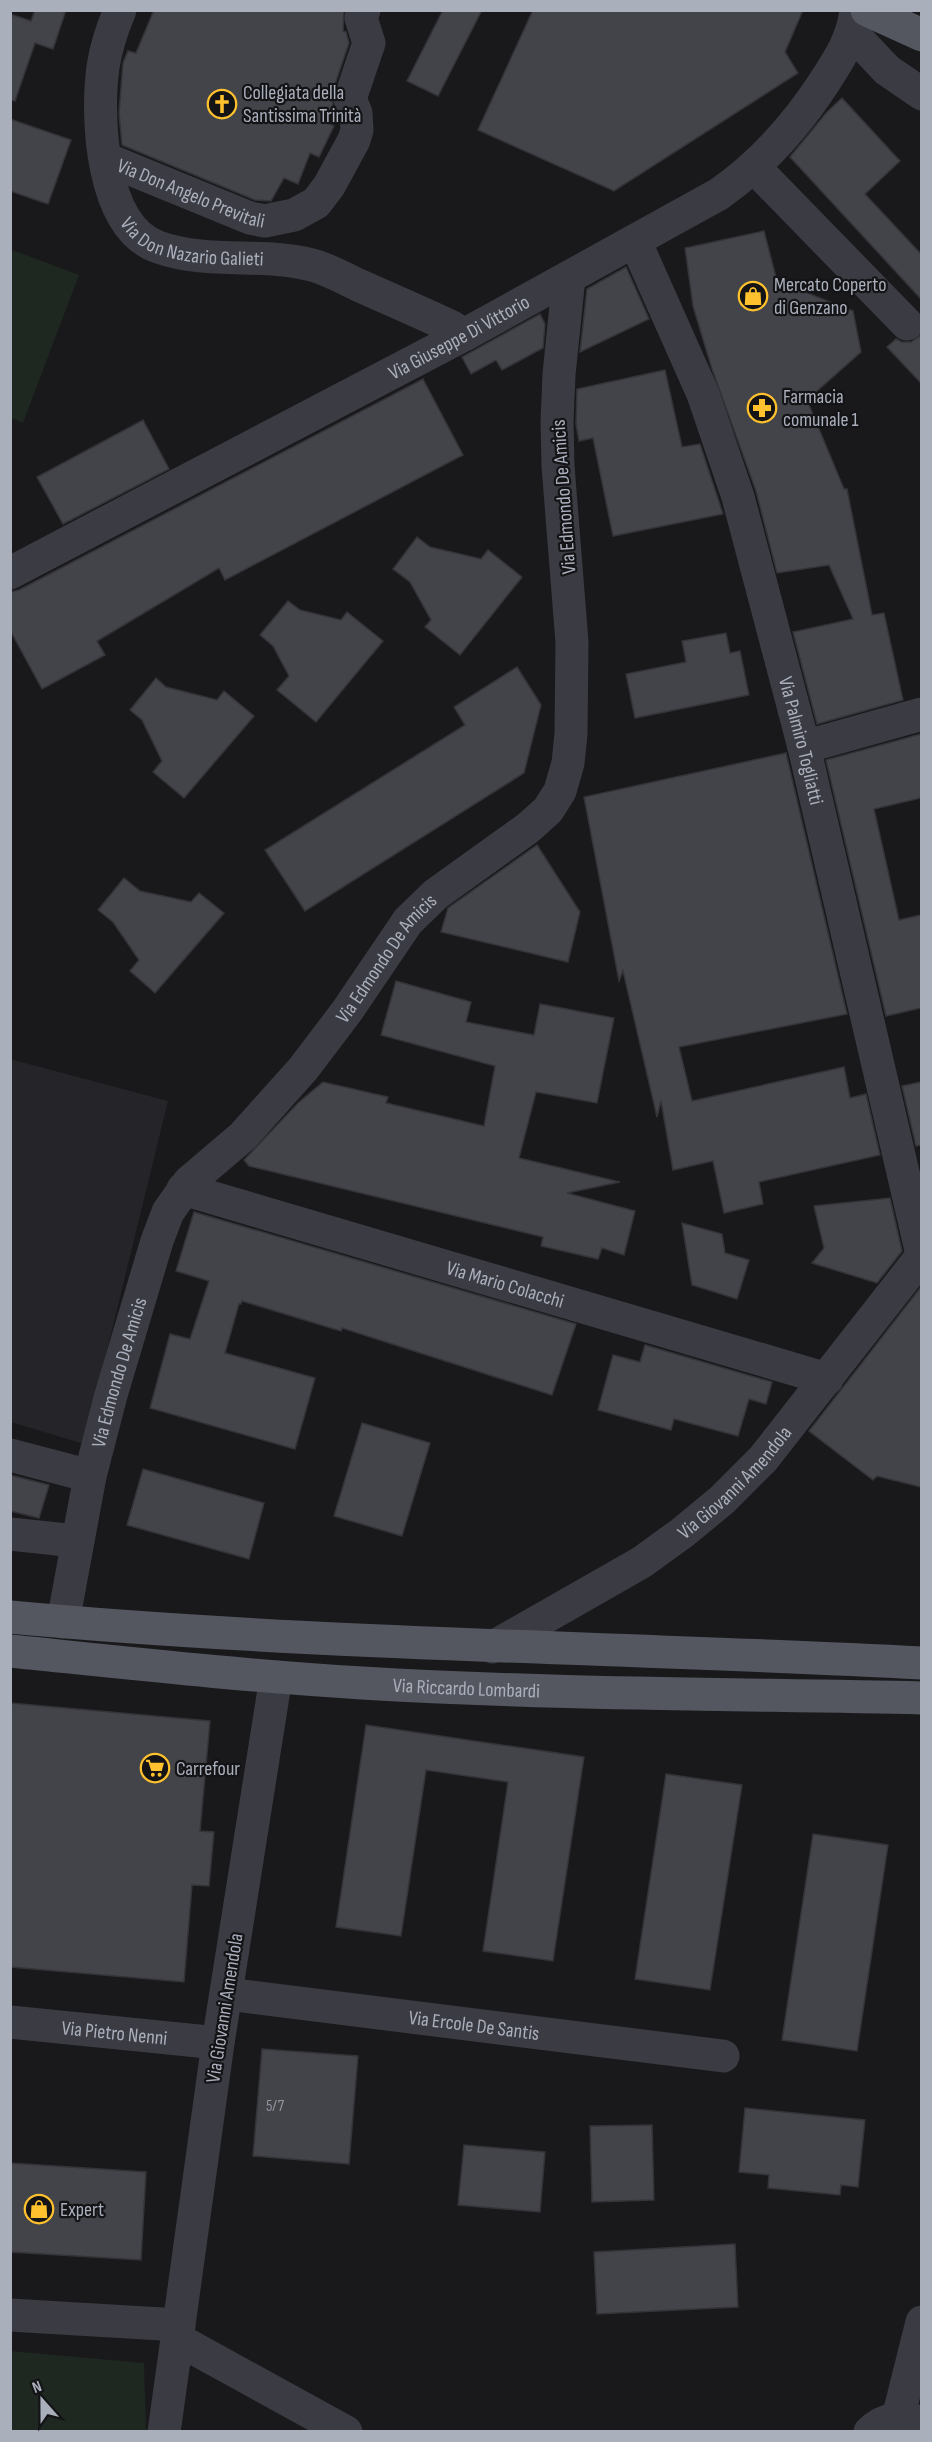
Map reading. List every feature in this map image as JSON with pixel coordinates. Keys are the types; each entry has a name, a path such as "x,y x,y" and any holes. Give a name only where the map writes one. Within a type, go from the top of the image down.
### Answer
{"main road":[{"path":"858,18 921,35"},
{"path":"10,1617 493,1647 767,1654 921,1663"},
{"name":"Via Riccardo Lombardi","path":"10,1650 276,1677 446,1688 921,1698"}],"street":[{"name":"Via Don Nazario Galieti","path":"120,10 109,39 103,68 101,110 106,159 121,213 135,232 151,244 164,249 209,258 267,259 313,265 450,326 465,335"},
{"name":"Via Don Angelo Previtali","path":"106,159 242,215 265,221 284,218 304,210 316,202 329,186 356,135 357,119 350,99 369,43 361,18 364,10"},
{"path":"858,18 887,70 921,94"},
{"name":"Via Giuseppe Di Vittorio","path":"10,573 465,335 707,202 754,167 779,142 809,106 839,60 858,18"},
{"path":"754,167 907,324"},
{"name":"Via Palmiro Togliatti","path":"635,241 688,358 716,427 738,497 804,747 913,1183 921,1255"},
{"name":"Via Edmondo De Amicis","path":"63,1622 76,1541 90,1476 157,1241 168,1212 183,1189 226,1152 270,1109 334,1028 402,930 419,910 436,894 528,828 548,810 560,791 569,754 571,710 570,601 557,444 559,374 569,277"},
{"path":"804,747 921,714"},
{"name":"Via Mario Colacchi","path":"183,1189 827,1379"},
{"name":"Via Giovanni Amendola","path":"493,1647 642,1562 703,1517 755,1468 827,1379 921,1255"},
{"path":"10,1455 90,1476"},
{"path":"10,1534 76,1541"},
{"name":"Via Giovanni Amendola","path":"164,2432 218,2043 276,1677"},
{"name":"Via Ercole De Santis","path":"226,1994 723,2056"},
{"name":"Via Pietro Nenni","path":"10,2022 218,2043"},
{"path":"10,2315 178,2332 346,2432"},
{"path":"897,2424 921,2322"}],"shaded area":[{"path":"10,249 79,275 23,423 11,418"},
{"path":"10,1059 168,1101 84,1444 11,1422"},
{"path":"10,2351 144,2363 146,2431 11,2431"}],"building":[{"path":"35,10 66,10 53,49 35,43 15,101 10,100 10,14 31,21"},
{"name":"Collegiata della Santissima Trinità","path":"154,10 344,10 343,31 346,32 349,43 332,93 333,104 325,122 334,126 319,157 310,153 298,184 284,178 271,201 255,200 122,145 119,113 123,63 128,51 136,53"},
{"path":"443,10 482,10 438,96 407,81"},
{"path":"533,10 803,10 785,52 798,73 614,191 478,130"},
{"path":"842,98 900,161 865,194 921,254 921,299 790,157 827,112"},
{"path":"10,119 71,140 48,204 10,191"},
{"path":"764,231 777,281 853,311 861,352 807,400 844,489 847,489 872,615 884,613 903,700 817,724 793,632 853,619 829,565 777,573 756,491 712,369 693,306 685,248"},
{"path":"626,267 649,319 580,352 587,289"},
{"path":"540,314 545,324 543,348 502,370 496,360 471,374 462,357"},
{"path":"921,335 921,383 887,347 896,339 911,342"},
{"path":"665,370 682,447 700,444 723,514 613,536 593,438 579,441 576,424 577,389"},
{"path":"423,379 463,455 225,580 219,568 97,641 105,655 42,689 10,630 10,592 19,590"},
{"path":"143,420 169,469 63,524 37,477"},
{"path":"417,537 430,547 481,559 488,550 522,577 460,655 425,627 431,620 410,582 393,569"},
{"path":"288,601 300,610 341,620 347,612 383,641 316,722 277,690 289,676 273,646 260,635"},
{"path":"726,633 730,653 740,651 749,695 635,718 626,674 686,662 682,641"},
{"path":"517,667 541,705 524,773 305,911 265,850 465,725 454,707"},
{"path":"156,678 166,687 217,700 224,691 254,716 184,798 153,772 162,761 142,720 130,710"},
{"path":"921,734 921,798 874,809 899,920 921,915 921,1008 886,1016 826,760"},
{"path":"786,753 847,1014 679,1047 692,1101 844,1067 850,1098 866,1094 880,1155 759,1182 763,1204 724,1213 713,1161 673,1170 661,1101 657,1117 623,971 619,981 584,797"},
{"path":"537,845 580,912 568,962 441,932 448,908"},
{"path":"124,878 140,891 191,902 199,893 224,913 155,993 130,971 139,960 113,922 98,910"},
{"path":"396,981 471,1002 466,1022 534,1035 540,1004 614,1018 597,1103 536,1092 519,1158 620,1182 567,1193 635,1211 624,1255 602,1248 598,1259 541,1246 543,1237 249,1166 244,1160 298,1103 323,1082 388,1097 386,1103 484,1126 495,1066 381,1035"},
{"path":"921,1082 921,1145 916,1146 902,1086"},
{"path":"890,1198 902,1251 877,1283 812,1263 824,1248 814,1206"},
{"path":"194,1212 576,1324 552,1395 342,1328 341,1331 242,1301 239,1304 225,1353 315,1378 295,1449 150,1408 170,1334 190,1339 209,1281 176,1271"},
{"path":"682,1223 722,1234 725,1253 749,1260 737,1299 692,1285"},
{"path":"921,1287 921,1487 877,1476 873,1480 809,1431"},
{"path":"645,1345 772,1382 766,1404 749,1399 738,1436 674,1419 671,1430 598,1410 613,1355 640,1362"},
{"path":"362,1423 430,1443 402,1536 334,1516"},
{"path":"143,1469 264,1503 249,1559 127,1525"},
{"path":"10,1475 49,1485 39,1518 10,1511"},
{"path":"10,1703 210,1721 200,1831 214,1832 209,1886 192,1885 184,1982 10,1967"},
{"path":"366,1725 584,1757 553,1961 483,1951 508,1782 426,1770 401,1936 336,1927"},
{"path":"666,1774 742,1785 710,1990 635,1979"},
{"path":"813,1834 888,1845 857,2051 782,2040"},
{"path":"262,2049 358,2056 349,2164 253,2156"},
{"path":"745,2108 865,2120 858,2187 841,2185 840,2195 768,2188 769,2175 739,2172"},
{"path":"652,2125 654,2200 592,2202 590,2126"},
{"path":"464,2145 545,2152 540,2212 458,2205"},
{"path":"10,2163 146,2172 141,2260 10,2252"},
{"path":"735,2244 738,2307 597,2314 594,2252"}],"place":[{"name":"Collegiata della Santissima Trinità","path":"222,104"},
{"name":"Mercato Coperto di Genzano","path":"753,296"},
{"name":"Farmacia comunale 1","path":"762,408"},
{"name":"Carrefour","path":"155,1768"},
{"name":"Expert","path":"39,2209"}]}
